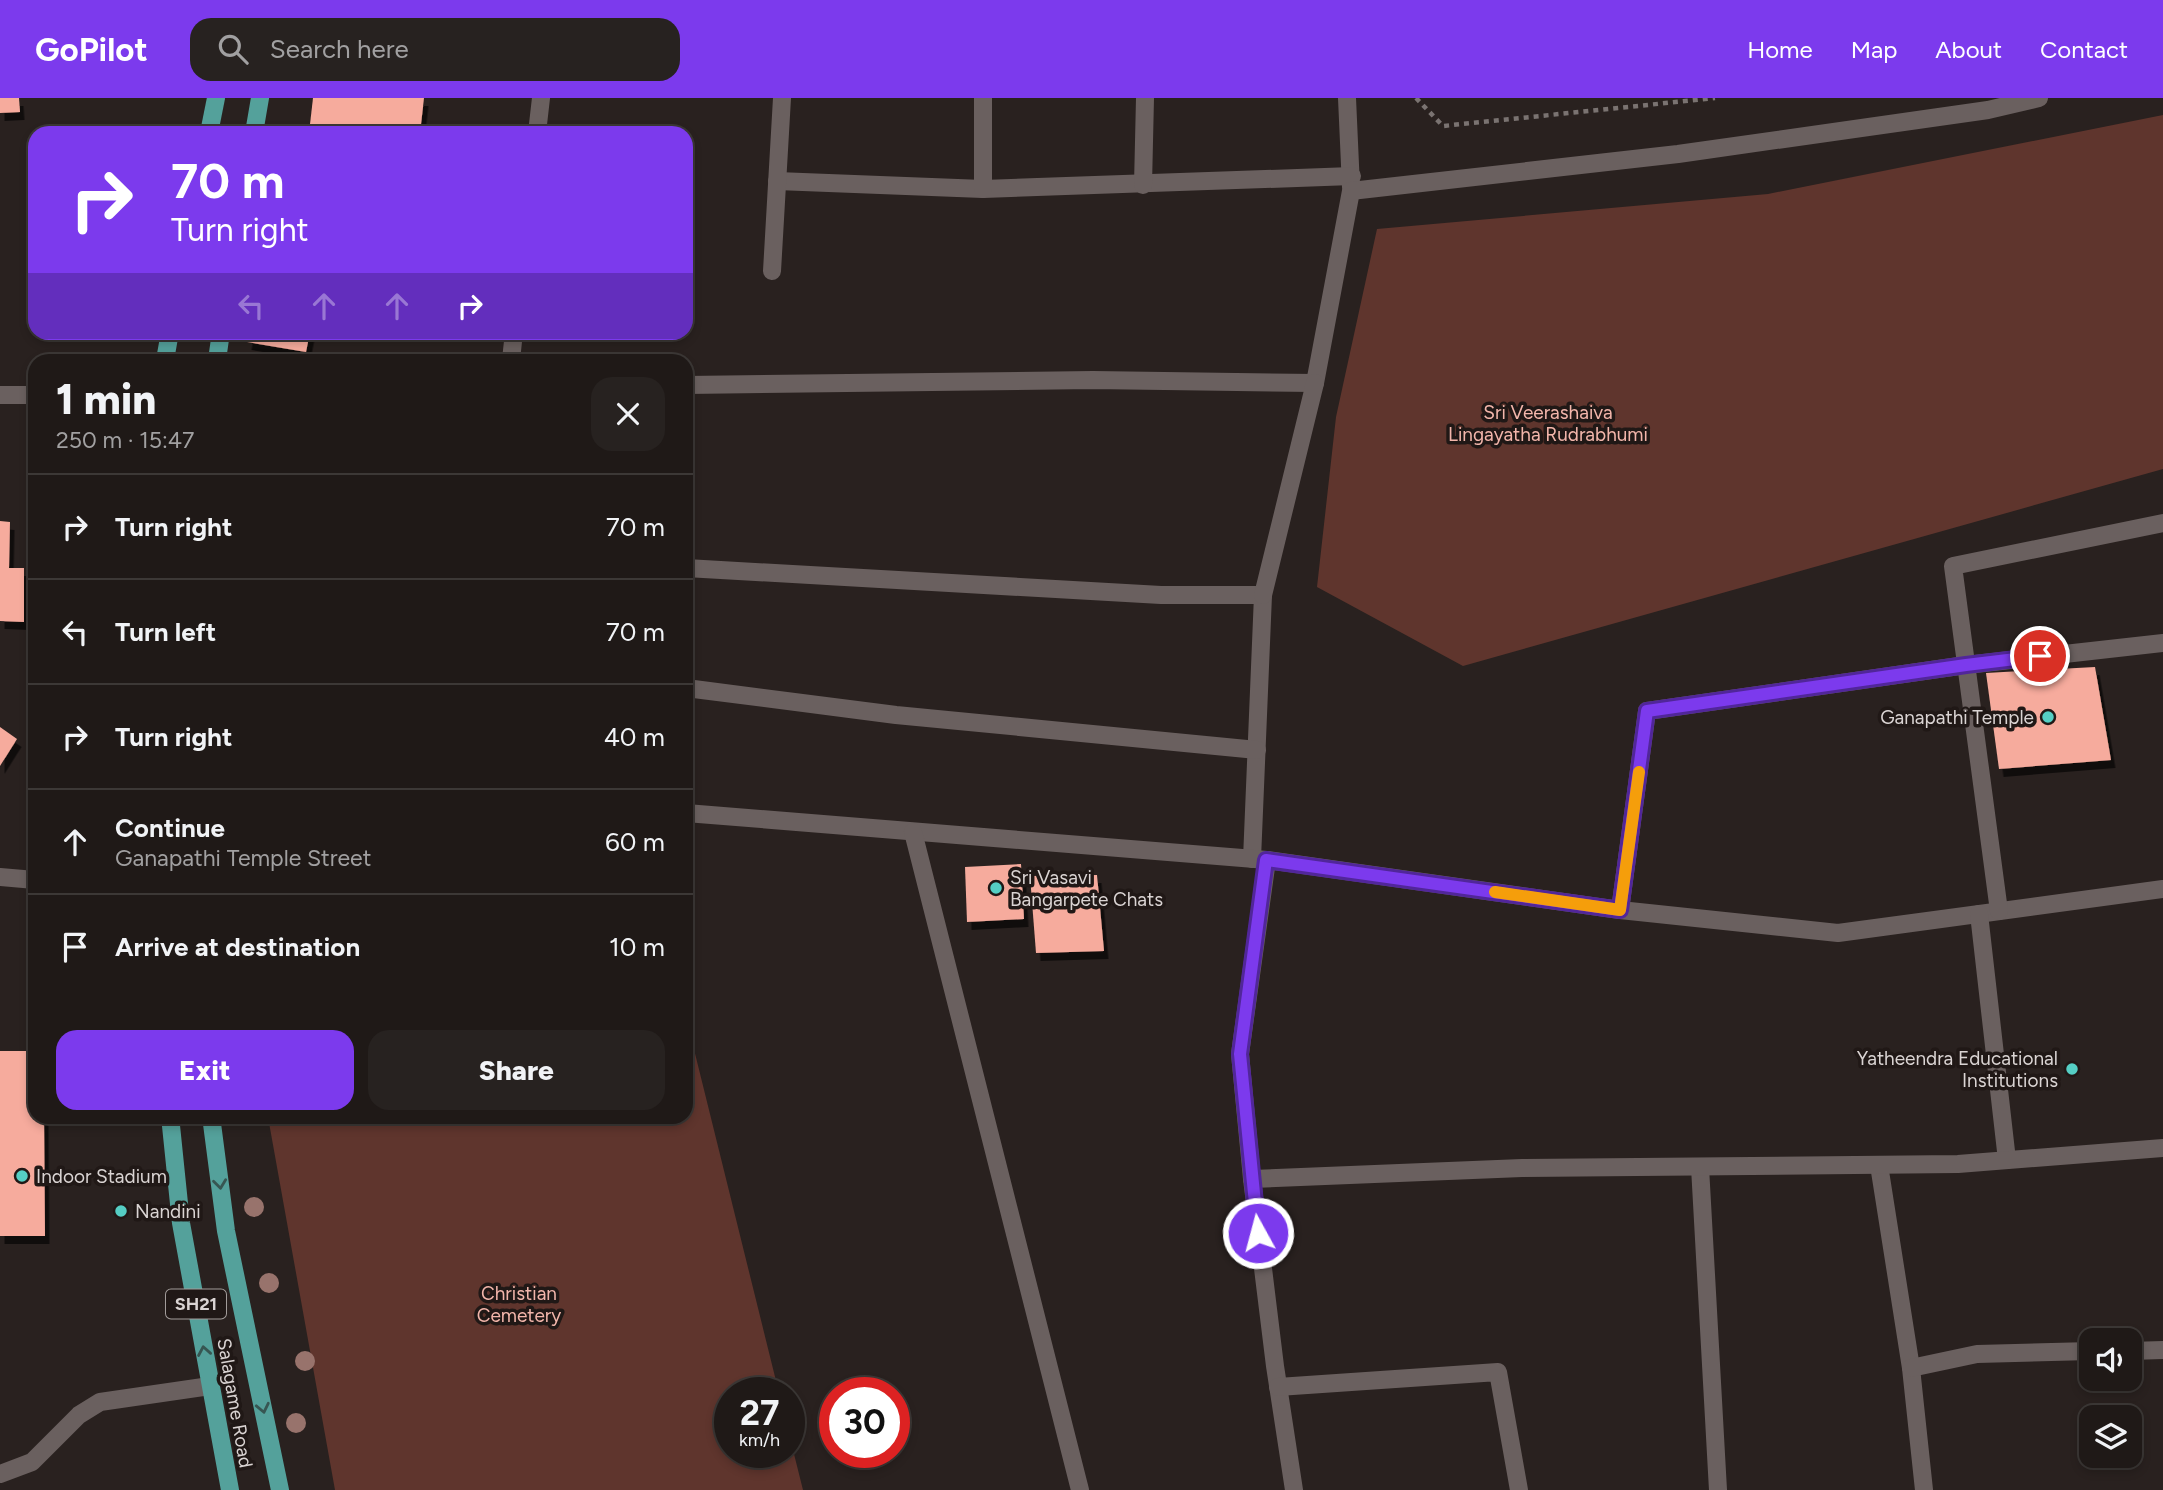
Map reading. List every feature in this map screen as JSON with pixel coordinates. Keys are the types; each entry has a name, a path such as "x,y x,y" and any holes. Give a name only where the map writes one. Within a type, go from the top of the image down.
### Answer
{"main road":[{"path":"210,126 216,98"},
{"path":"255,126 260,98"},
{"name":"Salagame Road","path":"171,1124 181,1223 230,1490"},
{"path":"212,1124 226,1231 279,1490"}],"street":[{"path":"538,126 541,98"},
{"path":"772,271 782,98"},
{"path":"983,98 983,189"},
{"path":"1143,185 1145,98"},
{"path":"1294,1490 1252,1179 1240,1054 1259,859 1257,750 1263,596 1315,383 1352,183 1347,98"},
{"path":"777,181 983,189 1352,183 1678,154 1988,110 2039,98"},
{"path":"693,385 1093,380 1315,383"},
{"path":"0,395 28,395"},
{"path":"1999,911 1953,566 2163,523"},
{"path":"693,568 1161,595 1263,596"},
{"path":"1620,910 1647,711 1966,665 2163,643"},
{"path":"693,689 896,715 1257,750"},
{"path":"693,814 1259,859 1620,910 1838,933 2163,889"},
{"path":"913,832 1080,1490"},
{"path":"0,877 28,879"},
{"path":"1979,914 2007,1160"},
{"path":"1252,1179 1522,1168 1958,1164 2163,1149"},
{"path":"1879,1165 1910,1368 1924,1490"},
{"path":"1700,1167 1717,1490"},
{"path":"2142,1351 2163,1350"},
{"path":"1910,1368 1977,1354 2079,1352"},
{"path":"1278,1387 1498,1372 1519,1490"},
{"path":"0,1474 32,1462 79,1415 100,1402 210,1386"}],"path":[{"path":"1416,98 1443,126 1715,98"}],"green space":[{"name":"Sri Veerashaiva Lingayatha Rudrabhumi","path":"2163,115 2163,469 1463,666 1317,587 1336,417 1377,229 1768,194"},
{"name":"Christian Cemetery","path":"693,1045 775,1377 714,1377 714,1468 798,1468 803,1490 335,1490 269,1124 693,1124"}],"building":[{"path":"0,98 19,98 20,112 0,113"},
{"path":"313,98 424,98 421,126 310,126"},
{"path":"247,340 308,340 306,352"},
{"path":"0,521 10,522 9,568 24,568 24,622 0,621"},
{"name":"Ganapathi Temple","path":"2095,667 2111,760 1999,769 1986,673"},
{"path":"0,727 17,739 0,766"},
{"path":"1021,864 1024,919 967,922 965,867"},
{"path":"1097,875 1104,951 1036,953 1030,876"},
{"name":"Indoor Stadium","path":"0,1051 28,1051 28,1124 44,1124 45,1236 0,1236"}],"slow traffic":[{"path":"1495,892 1620,910 1639,772"}],"place":[{"name":"Ganapathi Temple","path":"2048,717"},
{"name":"Sri Vasavi Bangarpete Chats","path":"996,888"},
{"name":"Yatheendra Educational Institutions","path":"2072,1069"},
{"name":"Indoor Stadium","path":"22,1176"},
{"name":"Nandini","path":"121,1211"}],"route":[{"path":"1258,1233 1240,1054 1266,860 1620,910 1647,711 2040,656"}]}
